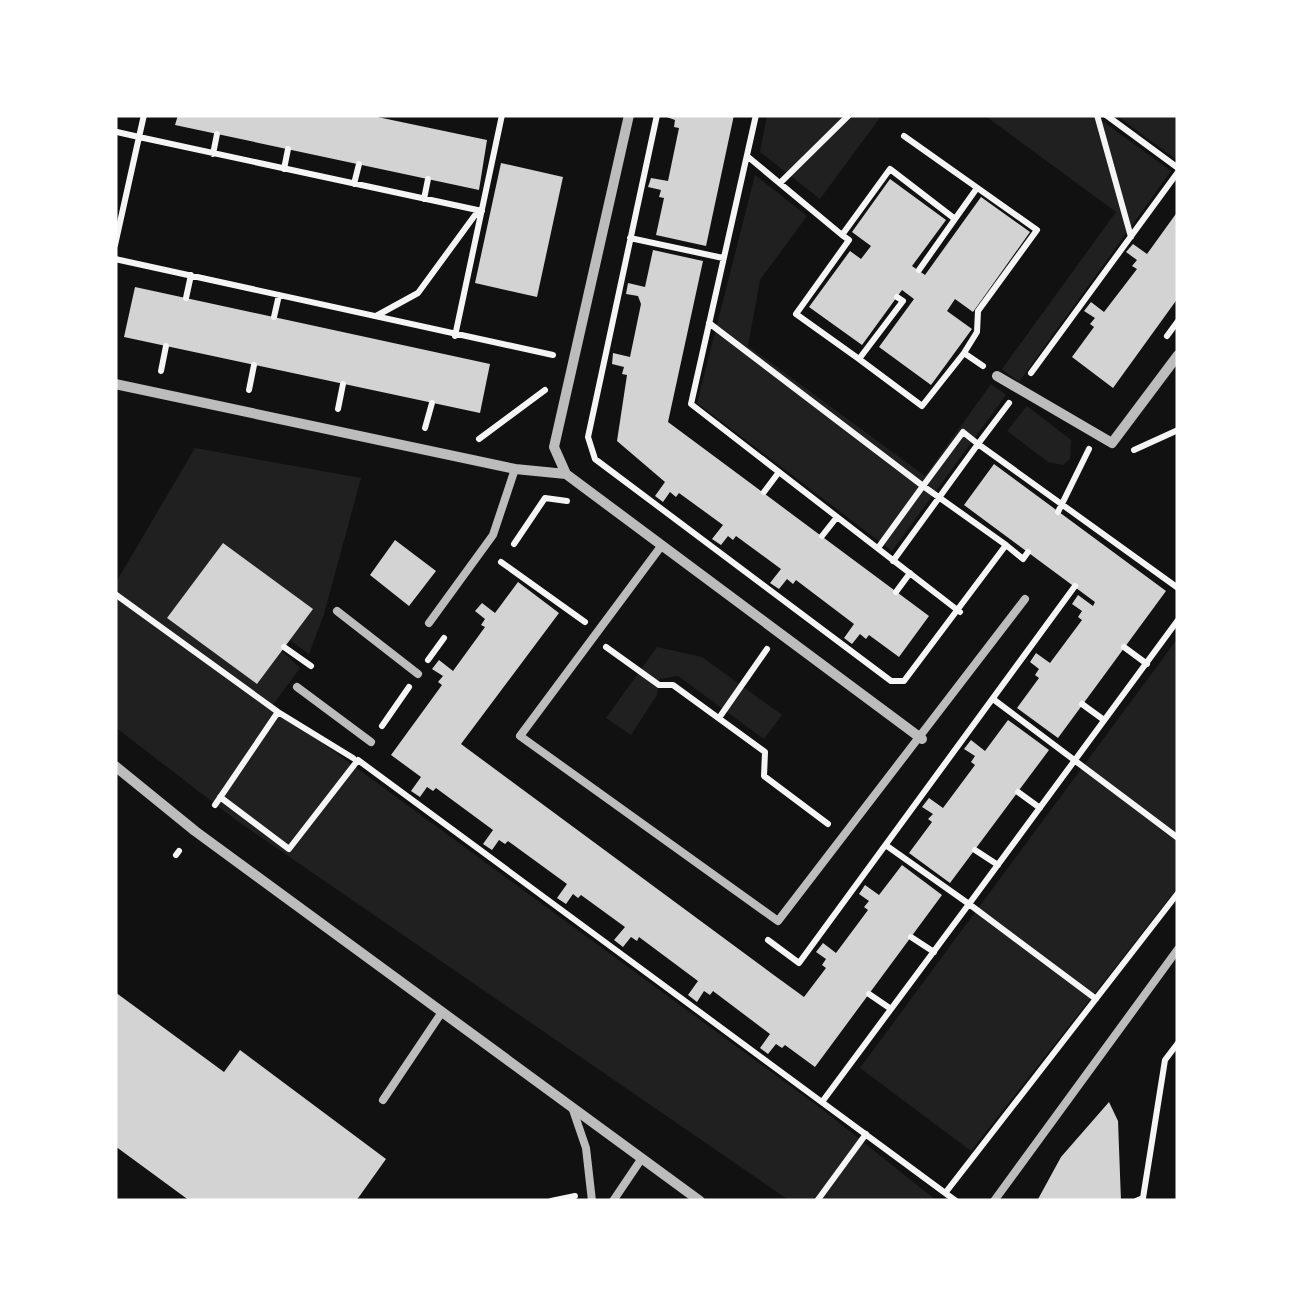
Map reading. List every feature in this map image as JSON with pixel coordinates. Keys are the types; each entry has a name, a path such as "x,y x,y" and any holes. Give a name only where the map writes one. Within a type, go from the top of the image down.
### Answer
{"street":[{"path":"629,115 554,447 566,474 922,739"},
{"path":"997,376 1112,443 1178,354"},
{"path":"115,384 515,470 566,474"},
{"path":"115,766 195,831 700,1201"}],"lane":[{"path":"429,622 493,536 515,470"},
{"path":"662,544 520,736 778,921 922,739 1025,599"},
{"path":"337,611 418,674"},
{"path":"297,687 370,742"},
{"path":"994,1201 1178,949"},
{"path":"383,1100 442,1012"},
{"path":"572,1107 586,1148 592,1201"},
{"path":"613,1201 642,1158"}],"path":[{"path":"115,245 119,205 144,115"},
{"path":"455,336 502,115"},
{"path":"657,115 588,437 595,459 891,681 904,682 960,612 1006,545"},
{"path":"756,115 692,404 960,612"},
{"path":"780,183 849,115"},
{"path":"1097,115 1131,237"},
{"path":"893,560 1178,170 1106,115"},
{"path":"118,132 480,211"},
{"path":"213,154 217,134"},
{"path":"747,156 849,240 796,314 922,406 964,353 977,332 978,312 1037,230 904,136"},
{"path":"284,170 288,150"},
{"path":"354,184 358,164"},
{"path":"842,235 890,169 955,219"},
{"path":"424,199 428,179"},
{"path":"919,270 977,188"},
{"path":"374,317 418,293 480,211"},
{"path":"630,238 723,258"},
{"path":"115,258 557,356"},
{"path":"186,298 191,275"},
{"path":"274,317 279,295"},
{"path":"859,359 903,301"},
{"path":"708,323 1023,559 1028,552"},
{"path":"161,371 166,346"},
{"path":"964,353 997,376"},
{"path":"249,390 254,365"},
{"path":"338,409 343,384"},
{"path":"478,440 550,387 597,397"},
{"path":"424,428 432,403"},
{"path":"1124,455 1178,430"},
{"path":"878,548 963,432 1060,508 1177,589"},
{"path":"764,492 780,472"},
{"path":"489,578 545,498 578,502"},
{"path":"644,532 663,510"},
{"path":"822,536 837,517"},
{"path":"501,562 585,621"},
{"path":"896,592 910,573"},
{"path":"767,939 799,962 1075,586"},
{"path":"115,594 278,712 358,760 956,1201"},
{"path":"574,636 596,605"},
{"path":"822,1102 1178,620"},
{"path":"278,712 217,801 289,850 454,626"},
{"path":"719,718 780,632"},
{"path":"602,644 659,685 674,684 764,752 764,776 846,836"},
{"path":"284,647 311,666"},
{"path":"1124,648 1147,664"},
{"path":"993,699 1178,838"},
{"path":"1082,704 1104,720"},
{"path":"1018,792 1040,808"},
{"path":"886,846 1096,999"},
{"path":"975,850 998,865"},
{"path":"946,1192 1178,893"},
{"path":"911,937 934,952"},
{"path":"869,994 891,1010"},
{"path":"1142,1200 1165,1060 1178,1043"},
{"path":"817,1201 866,1134"}],"shaded area":[{"path":"767,115 882,115 820,199 760,152"},
{"path":"984,115 1094,115 1171,171 1019,382 1002,369 1116,212"},
{"path":"1116,115 1178,115 1178,161"},
{"path":"755,175 807,216 760,280 748,346 925,476 991,384 1006,395 892,551 697,403"},
{"path":"1027,406 1071,440 1070,459 1063,465 1048,462 1007,431"},
{"path":"195,448 361,478 324,614 309,654 290,640 168,619 257,684 282,651 300,668 272,706 823,1110 937,1201 790,1201 236,820 115,727 115,584"},
{"path":"1178,638 1178,887 971,1151 860,1068"},
{"path":"657,647 702,657 782,715 764,739 678,676 659,679 657,695 631,735 606,718"}],"building":[{"path":"178,115 368,115 487,140 479,190 175,125"},
{"path":"661,115 734,115 706,246 656,235 664,198 659,197 661,190 648,187 651,178 668,181 679,128 674,127 675,120"},
{"path":"501,163 563,177 537,297 475,283"},
{"path":"890,179 946,220 912,266 925,275 981,197 1030,232 973,312 955,299 947,311 972,329 931,385 879,347 914,299 902,290 862,345 809,307 850,251 861,259 871,246 852,232"},
{"path":"1178,211 1178,298 1113,388 1072,357 1094,327 1090,324 1095,318 1084,311 1091,302 1104,312 1137,269 1132,266 1137,260 1126,252 1133,244 1147,254"},
{"path":"653,250 703,261 668,422 929,616 899,657 869,635 866,639 860,634 852,644 844,638 854,624 796,580 793,584 787,579 779,589 770,583 781,569 736,536 733,540 728,536 721,545 712,539 723,525 679,493 676,497 670,492 663,502 655,496 665,482 617,441 627,375 622,374 624,367 612,364 613,353 630,357 641,304 638,296 626,294 628,283 645,287"},
{"path":"135,287 490,364 480,413 124,337"},
{"path":"994,464 1166,591 1058,738 1017,708 1039,678 1035,675 1039,669 1030,662 1036,653 1050,663 1082,620 1078,617 1082,611 1072,604 1078,595 1093,606 1095,602 964,505"},
{"path":"395,540 436,571 409,606 370,575"},
{"path":"223,543 313,609 257,684 167,618"},
{"path":"518,582 559,613 461,744 771,973 804,997 826,968 822,965 826,959 816,952 823,943 836,953 868,910 864,907 869,901 859,894 865,885 879,895 902,865 942,895 815,1067 785,1045 782,1048 776,1044 768,1054 760,1048 770,1034 713,991 710,995 704,991 697,1002 688,995 698,981 639,937 637,941 631,937 623,947 614,940 625,927 581,895 578,898 573,894 566,904 557,898 567,884 508,841 505,844 499,840 492,850 483,844 493,830 436,788 433,791 427,787 420,797 411,791 421,777 391,755 442,685 438,682 443,676 432,669 439,660 453,671 485,627 481,625 485,619 475,611 482,603 495,613"},
{"path":"1008,720 1049,750 950,883 909,853 932,822 928,819 933,814 922,807 929,798 943,808 975,765 971,762 975,756 964,749 971,740 985,751"},
{"path":"115,992 224,1072 240,1050 386,1159 356,1201 190,1201 115,1146"},
{"path":"1109,1102 1118,1121 1121,1201 1037,1201 1061,1157"}]}
